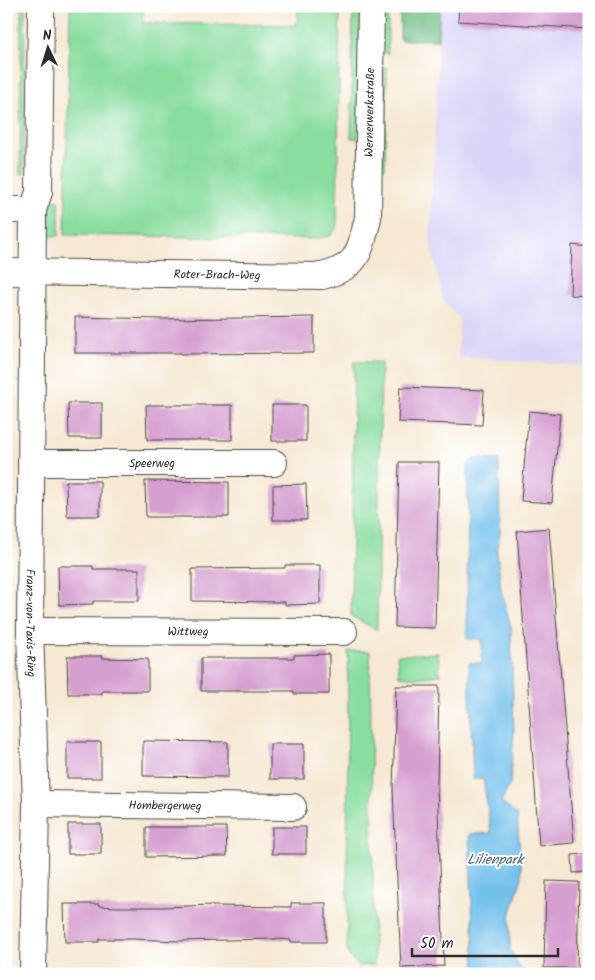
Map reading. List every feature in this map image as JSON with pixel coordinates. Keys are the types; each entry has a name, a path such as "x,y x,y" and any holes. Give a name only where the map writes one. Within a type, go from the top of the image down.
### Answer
{"street":[{"path":"32,272 33,210 39,192 41,6"},
{"name":"Wernerwerkstraße","path":"368,218 371,6"},
{"path":"6,210 33,210"},
{"name":"Roter-Brach-Weg","path":"6,272 322,276 340,272 353,260 361,245 368,218"},
{"name":"Franz-von-Taxis-Ring","path":"32,272 30,631 36,804 33,974"},
{"name":"Speerweg","path":"31,463 274,463"},
{"name":"Wittweg","path":"30,631 344,632"},
{"name":"Hombergerweg","path":"36,804 293,808"}],"shaded area":[{"path":"440,6 589,6 589,366 458,357 459,318 443,300 430,242"}],"green space":[{"path":"6,6 9,6 9,62 6,62"},
{"path":"21,6 25,6 24,174 20,174"},
{"path":"70,6 143,6 143,23 297,25 298,6 340,6 337,227 330,236 314,239 65,235"},
{"path":"353,6 360,6 358,139 351,138"},
{"path":"381,6 388,6 388,54 380,52"},
{"path":"400,6 440,6 438,40 400,40"},
{"path":"379,66 387,68 385,168 378,168"},
{"path":"49,200 59,201 59,236 49,236"},
{"path":"354,362 381,362 377,630 351,616"},
{"path":"348,651 370,651 374,965 358,966 349,956 347,949"},
{"path":"438,653 440,675 417,678 399,676 397,655"}],"water":[{"name":"Lilienpark","path":"474,459 499,460 500,533 497,551 501,590 511,627 514,733 510,784 501,802 517,815 522,877 510,916 510,950 524,974 475,974 469,834 491,833 483,778 473,779 469,663 482,663 482,639 467,639 468,464"}],"building":[{"path":"459,6 589,6 589,29 458,21"},
{"path":"572,245 589,247 589,296 570,295"},
{"path":"75,317 162,319 314,317 314,353 75,353"},
{"path":"400,387 484,390 482,425 398,422"},
{"path":"68,403 102,403 102,438 69,438"},
{"path":"146,405 232,405 232,440 147,440"},
{"path":"272,405 306,405 306,441 272,441"},
{"path":"529,411 560,414 552,503 521,501"},
{"path":"399,462 439,462 435,628 395,627"},
{"path":"66,481 100,481 100,516 67,516"},
{"path":"145,481 229,482 229,517 146,517"},
{"path":"306,484 307,520 273,520 273,485"},
{"path":"549,528 574,843 539,846 517,531"},
{"path":"285,565 320,565 320,604 285,605 285,602 192,601 192,569 285,568"},
{"path":"58,566 93,566 93,569 139,569 139,601 93,601 93,604 59,605"},
{"path":"329,654 329,694 294,694 294,691 201,691 201,658 294,658 294,655"},
{"path":"67,656 148,659 148,691 102,691 102,694 68,694"},
{"path":"396,686 439,686 437,786 444,966 401,968 393,790"},
{"path":"143,741 228,742 228,777 143,776"},
{"path":"67,742 101,742 101,778 67,778"},
{"path":"270,744 304,744 304,779 270,779"},
{"path":"68,824 101,824 101,854 68,854"},
{"path":"146,827 226,827 227,856 146,857"},
{"path":"272,827 306,827 306,854 272,854"},
{"path":"589,854 589,872 573,873 572,855"},
{"path":"546,881 579,882 577,968 544,968"},
{"path":"291,903 326,903 326,942 291,942 291,940 276,939 178,941 99,939 99,942 65,942 64,904 99,904 99,906 116,907 212,905 291,907"}]}
